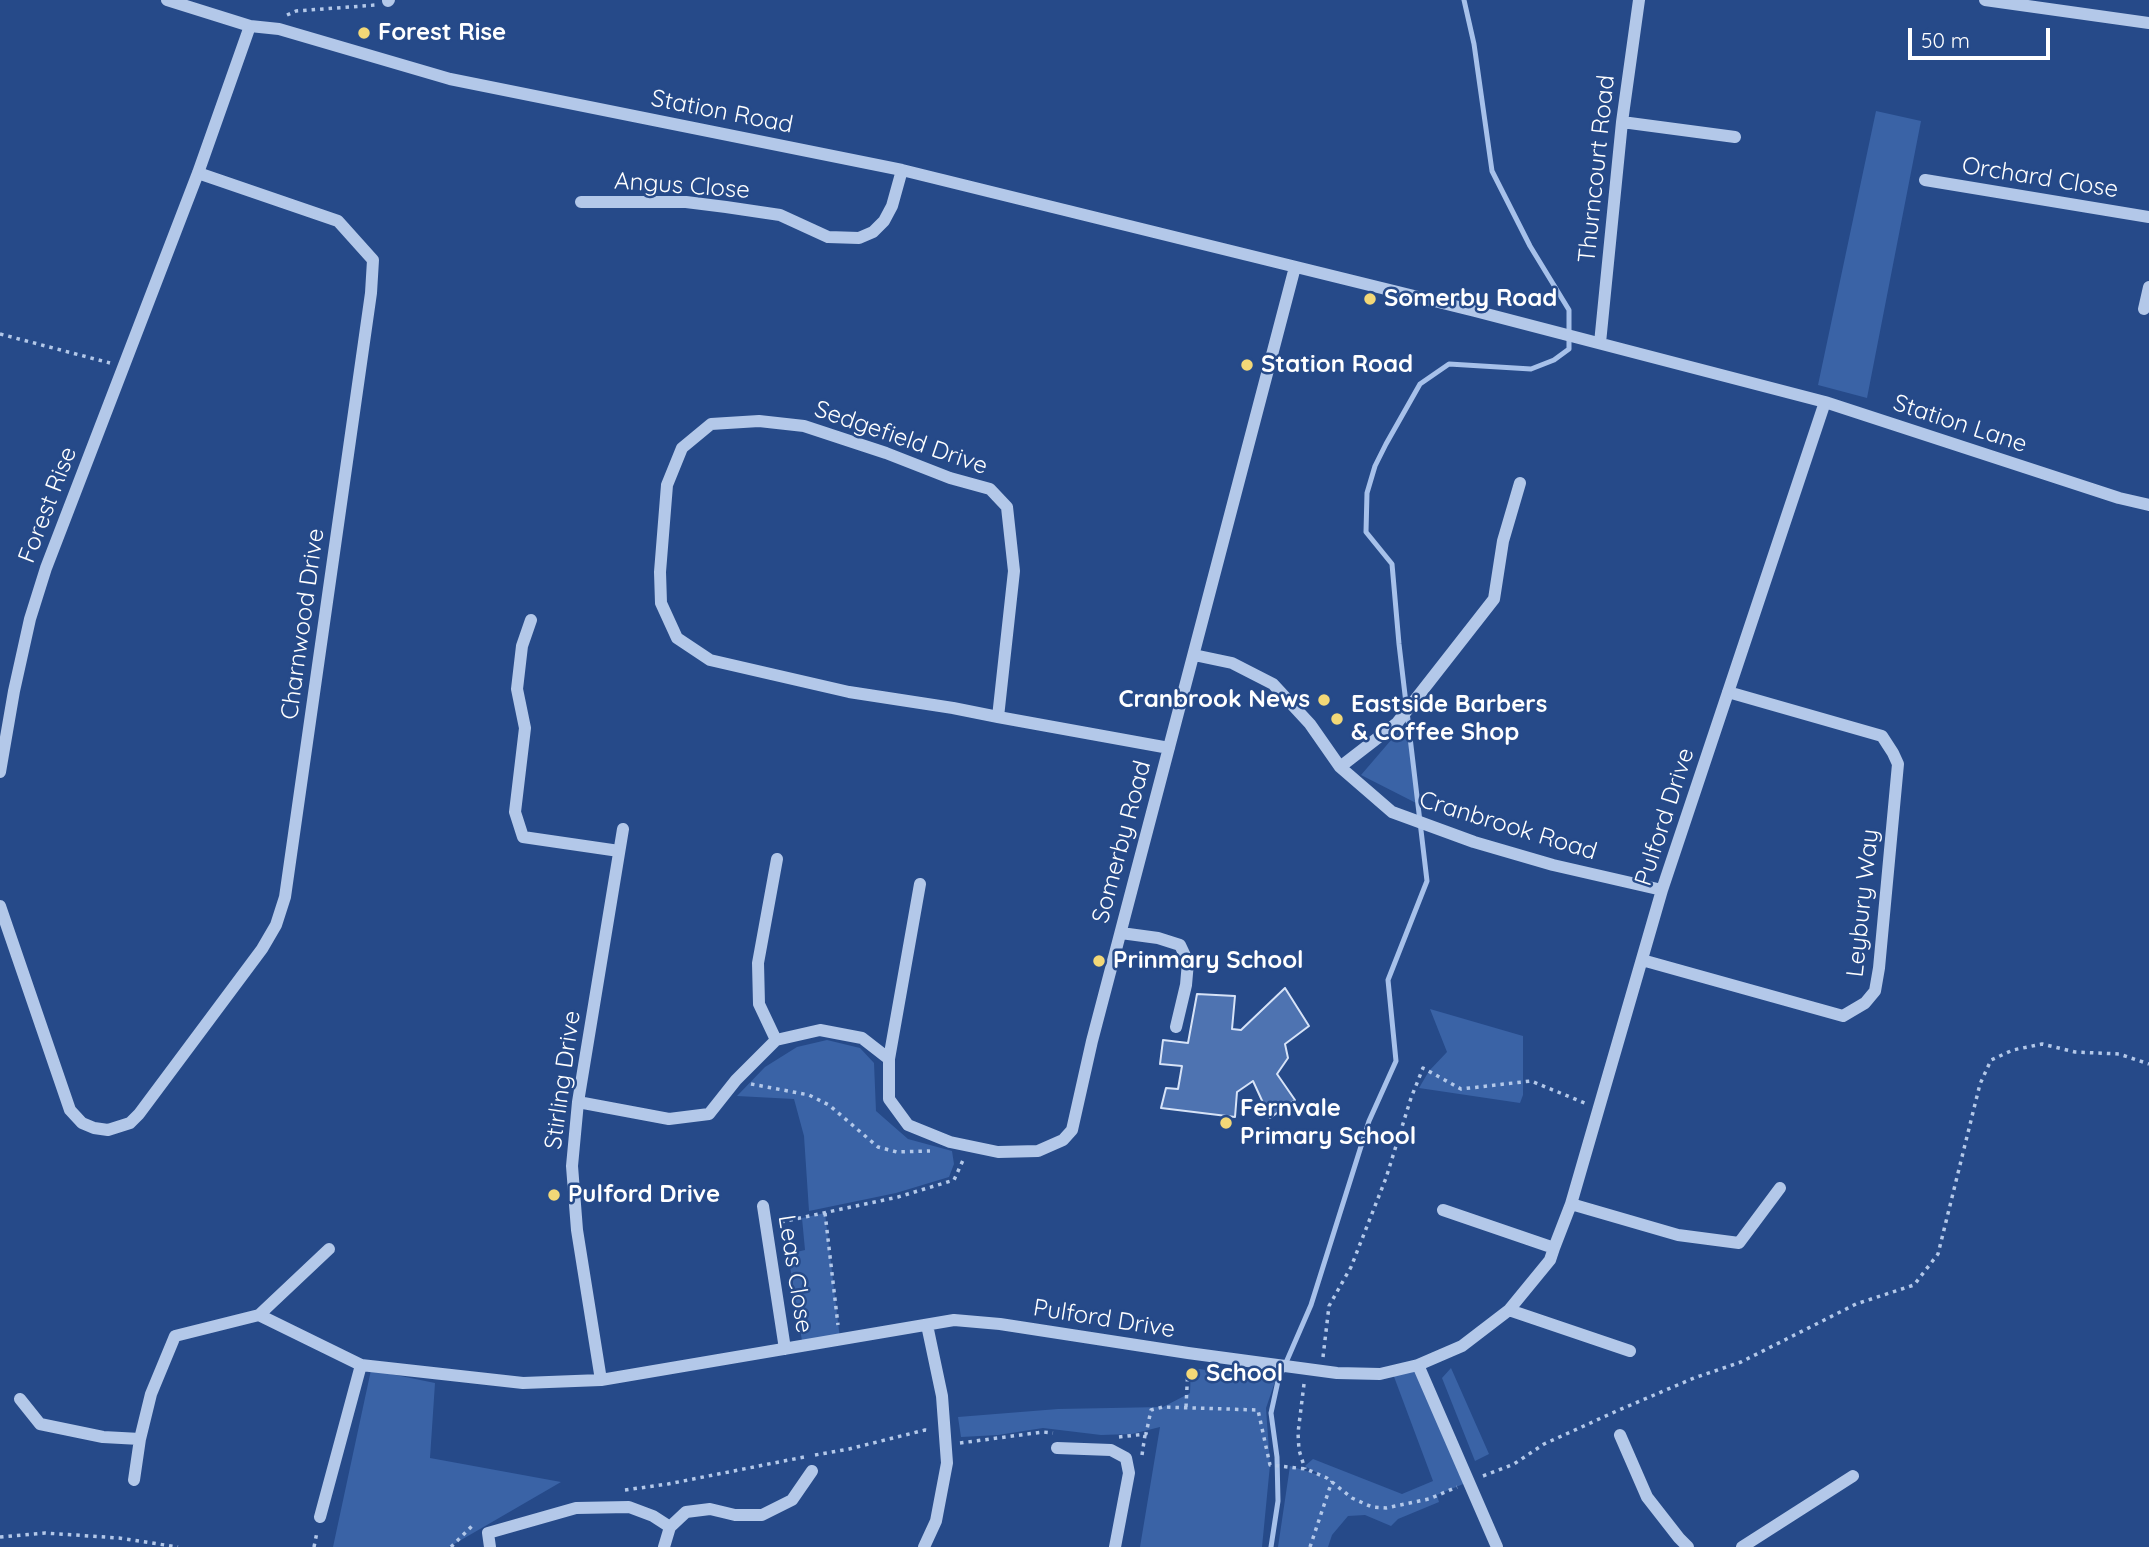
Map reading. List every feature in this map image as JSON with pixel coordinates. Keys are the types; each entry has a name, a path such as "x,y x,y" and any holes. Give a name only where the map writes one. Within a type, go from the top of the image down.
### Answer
{"street":[{"name":"Station Road","path":"167,0 197,5 250,26 279,29 450,79 902,170 1600,343 1758,385"},
{"name":"Thurncourt Road","path":"1600,343 1622,122 1639,0"},
{"path":"1985,0 2149,23"},
{"name":"Forest Rise","path":"0,772 30,619 46,568 198,173 250,26"},
{"path":"1622,122 1735,137"},
{"name":"Angus Close","path":"582,202 686,202 726,207 780,215 828,237 859,238 873,232 884,220 892,206 902,170"},
{"name":"Charnwood Drive","path":"0,906 70,1110 82,1123 94,1128 108,1129 130,1123 139,1114 262,949 276,925 282,906 371,293 373,260 338,220 198,173"},
{"name":"Orchard Close","path":"1925,180 2149,217"},
{"name":"Somerby Road","path":"920,884 888,1059 889,1099 908,1125 966,1146 998,1152 1038,1151 1063,1140 1072,1130 1295,268"},
{"path":"2144,309 2149,287"},
{"name":"Station Lane","path":"1758,385 1825,402 2119,498 2149,505"},
{"name":"Pulford Drive","path":"259,1315 361,1365 523,1383 601,1380 954,1320 1000,1324 1313,1370 1380,1374 1418,1365 1462,1346 1509,1310 1550,1260 1571,1205 1662,891 1825,402"},
{"name":"Sedgefield Drive","path":"998,717 1014,570 1007,507 990,489 950,478 804,426 759,421 711,424 682,448 667,485 660,572 661,603 677,638 710,660 849,692 1169,748"},
{"path":"1340,767 1397,723 1494,599 1503,541 1520,483"},
{"path":"531,620 522,646 517,689 525,728 515,812 523,837 619,851"},
{"name":"Cranbrook Road","path":"1194,655 1232,663 1273,684 1310,723 1340,767 1392,812 1513,853 1662,891"},
{"name":"Leybury Way","path":"1642,960 1843,1016 1864,1003 1875,991 1898,764 1893,752 1882,736 1728,692"},
{"name":"Stirling Drive","path":"601,1380 577,1230 572,1166 579,1102 623,829"},
{"path":"776,1040 759,1004 758,963 777,859"},
{"path":"1121,933 1158,938 1180,945 1188,961 1186,985 1176,1027"},
{"path":"579,1102 668,1119 709,1114 736,1080 776,1040 820,1030 862,1038 888,1059"},
{"path":"1571,1205 1678,1235 1739,1243 1780,1188"},
{"name":"Leas Close","path":"763,1206 785,1349"},
{"path":"1443,1210 1554,1248"},
{"path":"134,1480 151,1394 174,1336 259,1315 329,1248"},
{"path":"1509,1310 1630,1351"},
{"path":"927,1325 942,1396 947,1463 936,1521 928,1546"},
{"path":"320,1517 361,1365"},
{"path":"1418,1365 1496,1547"},
{"path":"20,1399 40,1424 103,1437 140,1439"},
{"path":"1620,1435 1647,1497 1688,1547"},
{"path":"1057,1448 1111,1450 1126,1458 1129,1473 1115,1547"},
{"path":"664,1547 670,1527 686,1512 710,1508 735,1515 762,1515 792,1500 812,1471"},
{"path":"1742,1547 1853,1476"},
{"path":"490,1547 488,1533 576,1508 629,1507 670,1527"}],"path":[{"path":"279,29 281,17 296,10 373,6 388,1"},
{"path":"0,334 123,367"},
{"path":"1188,1353 1186,1407 1258,1410 1270,1465 1306,1469 1332,1481 1352,1498 1372,1507 1386,1508 1429,1499 1514,1464 1544,1444 1619,1410 1694,1378 1741,1362 1856,1304 1914,1284 1938,1255 1980,1084 1991,1060 2013,1050 2042,1044 2075,1052 2119,1054 2149,1064"},
{"path":"1306,1469 1299,1450 1298,1433 1303,1385 1324,1356 1329,1306 1351,1267 1423,1068 1461,1089 1531,1082 1598,1110"},
{"path":"736,1080 809,1095 829,1105 878,1147 897,1152 952,1151 966,1146 968,1149 954,1180 898,1197 766,1226"},
{"path":"825,1213 840,1339"},
{"path":"1310,1547 1332,1481"},
{"path":"0,1537 45,1533 119,1538 178,1547"}],"shaded area":[{"path":"1876,111 1921,121 1867,398 1818,385"},
{"path":"1404,725 1409,729 1418,804 1361,775"},
{"path":"1430,1009 1523,1036 1523,1095 1520,1103 1419,1088 1429,1071 1447,1052"},
{"path":"827,1040 860,1048 874,1063 876,1111 908,1139 952,1151 954,1164 949,1177 896,1193 809,1211 804,1136 794,1099 737,1096 765,1067 797,1047"},
{"path":"825,1213 840,1339 802,1341 788,1254 805,1250 802,1218"},
{"path":"1418,1365 1468,1482 1437,1495 1439,1502 1398,1519 1391,1526 1365,1515 1348,1516 1332,1535 1328,1547 1278,1547 1290,1466 1322,1476 1305,1466 1313,1459 1402,1494 1433,1481 1393,1374"},
{"path":"1191,1368 1276,1379 1266,1408 1270,1465 1262,1547 1140,1547 1160,1427 1132,1434 1101,1435 1043,1428 961,1437 958,1417 1058,1409 1163,1407 1190,1393"},
{"path":"1451,1368 1489,1454 1475,1461 1442,1378"},
{"path":"371,1370 435,1383 430,1458 561,1482 449,1547 333,1547"}],"building":[{"path":"1285,988 1309,1026 1285,1044 1288,1058 1277,1074 1295,1100 1270,1118 1253,1081 1237,1092 1235,1117 1161,1108 1166,1088 1178,1089 1182,1066 1160,1064 1163,1040 1188,1043 1197,994 1235,996 1232,1029 1241,1030"}],"waterway":[{"path":"1271,1547 1278,1501 1277,1457 1271,1413 1278,1381 1311,1305 1369,1121 1396,1061 1388,980 1427,881 1392,564 1366,532 1367,493 1375,466 1420,384 1449,364 1531,369 1554,360 1569,349 1569,310 1530,246 1492,171 1474,44 1464,0"}],"place":[{"name":"Forest Rise","path":"364,33"},
{"name":"Somerby Road","path":"1370,299"},
{"name":"Station Road","path":"1247,365"},
{"name":"Cranbrook News","path":"1324,700"},
{"name":"Eastside Barbers & Coffee Shop","path":"1337,719"},
{"name":"Prinmary School","path":"1099,961"},
{"name":"Fernvale Primary School","path":"1226,1123"},
{"name":"Pulford Drive","path":"554,1195"},
{"name":"School","path":"1192,1374"}]}
